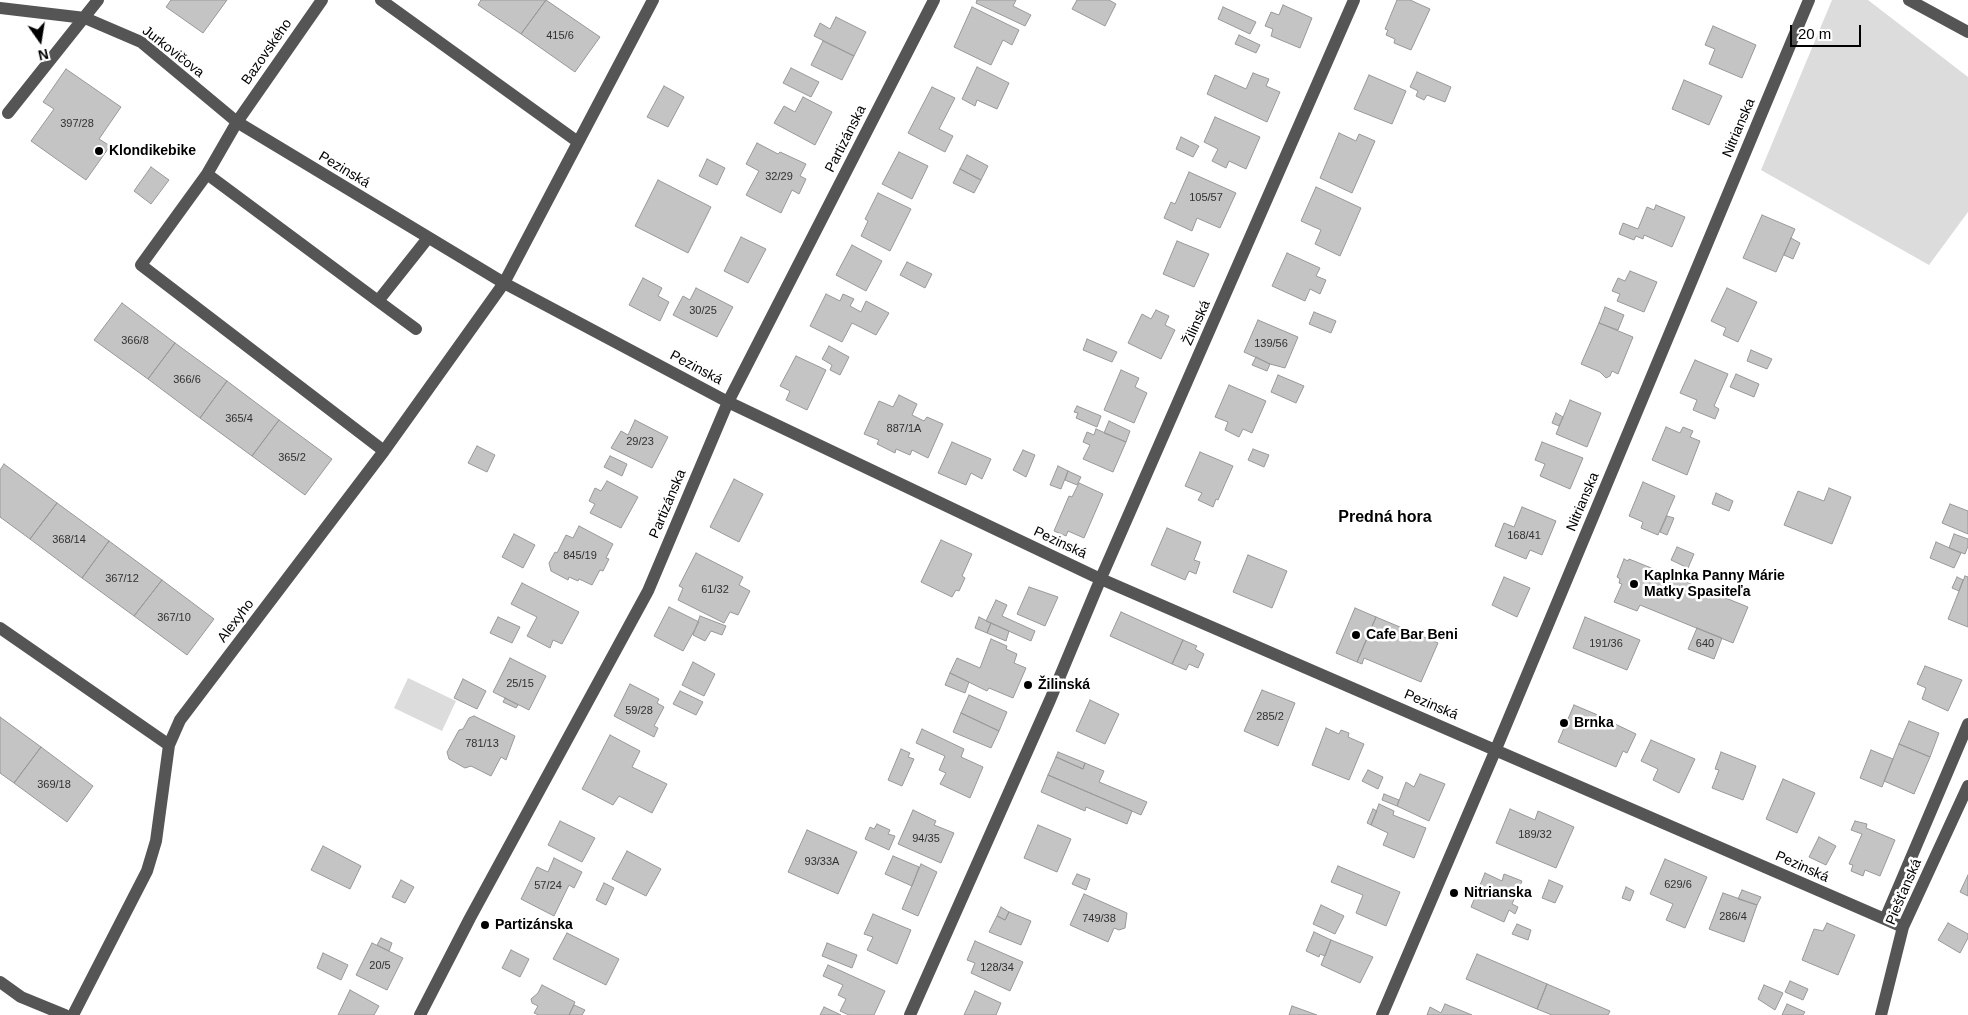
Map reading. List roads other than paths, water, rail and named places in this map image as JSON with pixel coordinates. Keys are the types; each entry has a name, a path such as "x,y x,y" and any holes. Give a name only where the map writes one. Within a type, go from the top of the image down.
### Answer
{"street":[{"path":"8,114 98,0"},
{"name":"Bazovského","path":"322,0 237,122 207,174 141,265 384,450"},
{"path":"381,0 578,142"},
{"name":"Alexyho","path":"73,1015 147,871 156,840 169,745 180,720 384,450 504,283 653,0"},
{"name":"Partizánska","path":"420,1015 470,918 648,591 728,402 934,0"},
{"name":"Žilinská","path":"910,1015 1050,700 1101,578 1354,0"},
{"name":"Nitrianska","path":"1382,1015 1496,749 1808,0"},
{"path":"1909,0 1968,32"},
{"name":"Jurkovičova","path":"0,8 85,18 140,42 237,122"},
{"name":"Pezinská","path":"237,122 504,283 728,402 1101,578 1903,927"},
{"path":"207,174 416,328"},
{"path":"378,301 428,238"},
{"path":"0,628 169,745"},
{"name":"Piešťanská","path":"1885,919 1968,724"},
{"name":"Piešťanská","path":"1881,1015 1903,927 1968,786"},
{"path":"0,982 21,998 65,1015"}],"place":[{"name":"Klondikebike","path":"99,151"},
{"name":"Kaplnka Panny Márie Matky Spasiteľa","path":"1634,584"},
{"name":"Cafe Bar Beni","path":"1356,635"},
{"name":"Žilinská","path":"1028,685"},
{"name":"Brnka","path":"1564,723"},
{"name":"Nitrianska","path":"1454,893"},
{"name":"Partizánska","path":"485,925"}],"district":[{"name":"Predná hora","path":"1385,518"}]}
